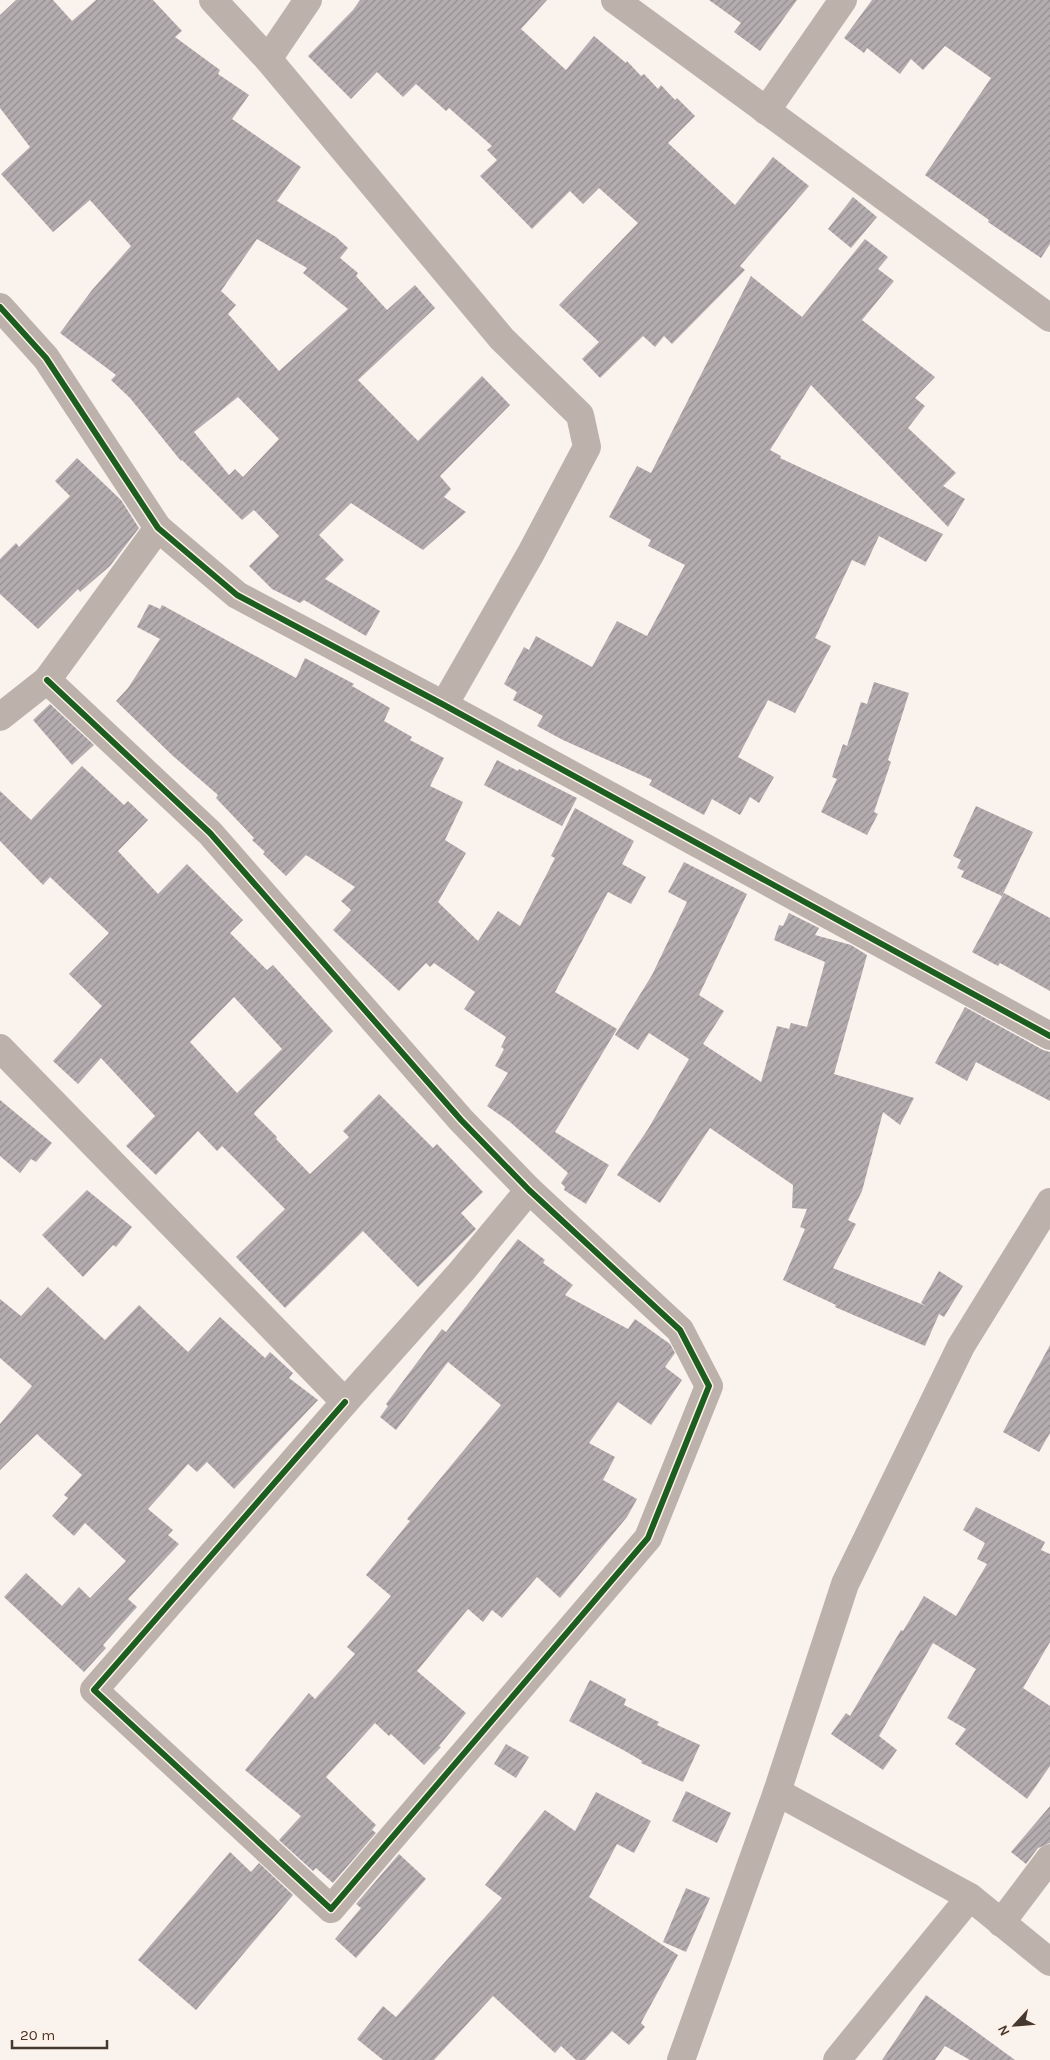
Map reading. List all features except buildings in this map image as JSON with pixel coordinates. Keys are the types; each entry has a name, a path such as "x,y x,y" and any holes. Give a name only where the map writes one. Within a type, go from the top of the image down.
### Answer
{"street":[{"path":"213,0 268,59 502,339 580,415 587,447 531,552 444,705"},
{"path":"268,59 308,0"},
{"path":"615,0 766,111 1047,308"},
{"path":"766,111 843,0"},
{"path":"0,307 46,358 158,528 237,595 444,705 1050,1036"},
{"path":"0,718 47,680 158,528"},
{"path":"47,680 210,833 461,1120 529,1190 680,1330 709,1386 648,1538 331,1909 94,1690 460,1272 529,1190"},
{"path":"0,1048 345,1402"},
{"path":"681,2060 777,1792 845,1584 961,1346 1050,1202"},
{"path":"777,1792 970,1897 1050,1962"},
{"path":"1001,1923 1050,1858"},
{"path":"837,2060 970,1897"}],"cycle path":[{"path":"0,307 46,358 158,528 237,595 444,705 1050,1036"},
{"path":"47,680 210,833 461,1120 529,1190 680,1330 709,1386 648,1538 331,1909 94,1690 345,1402"}]}
